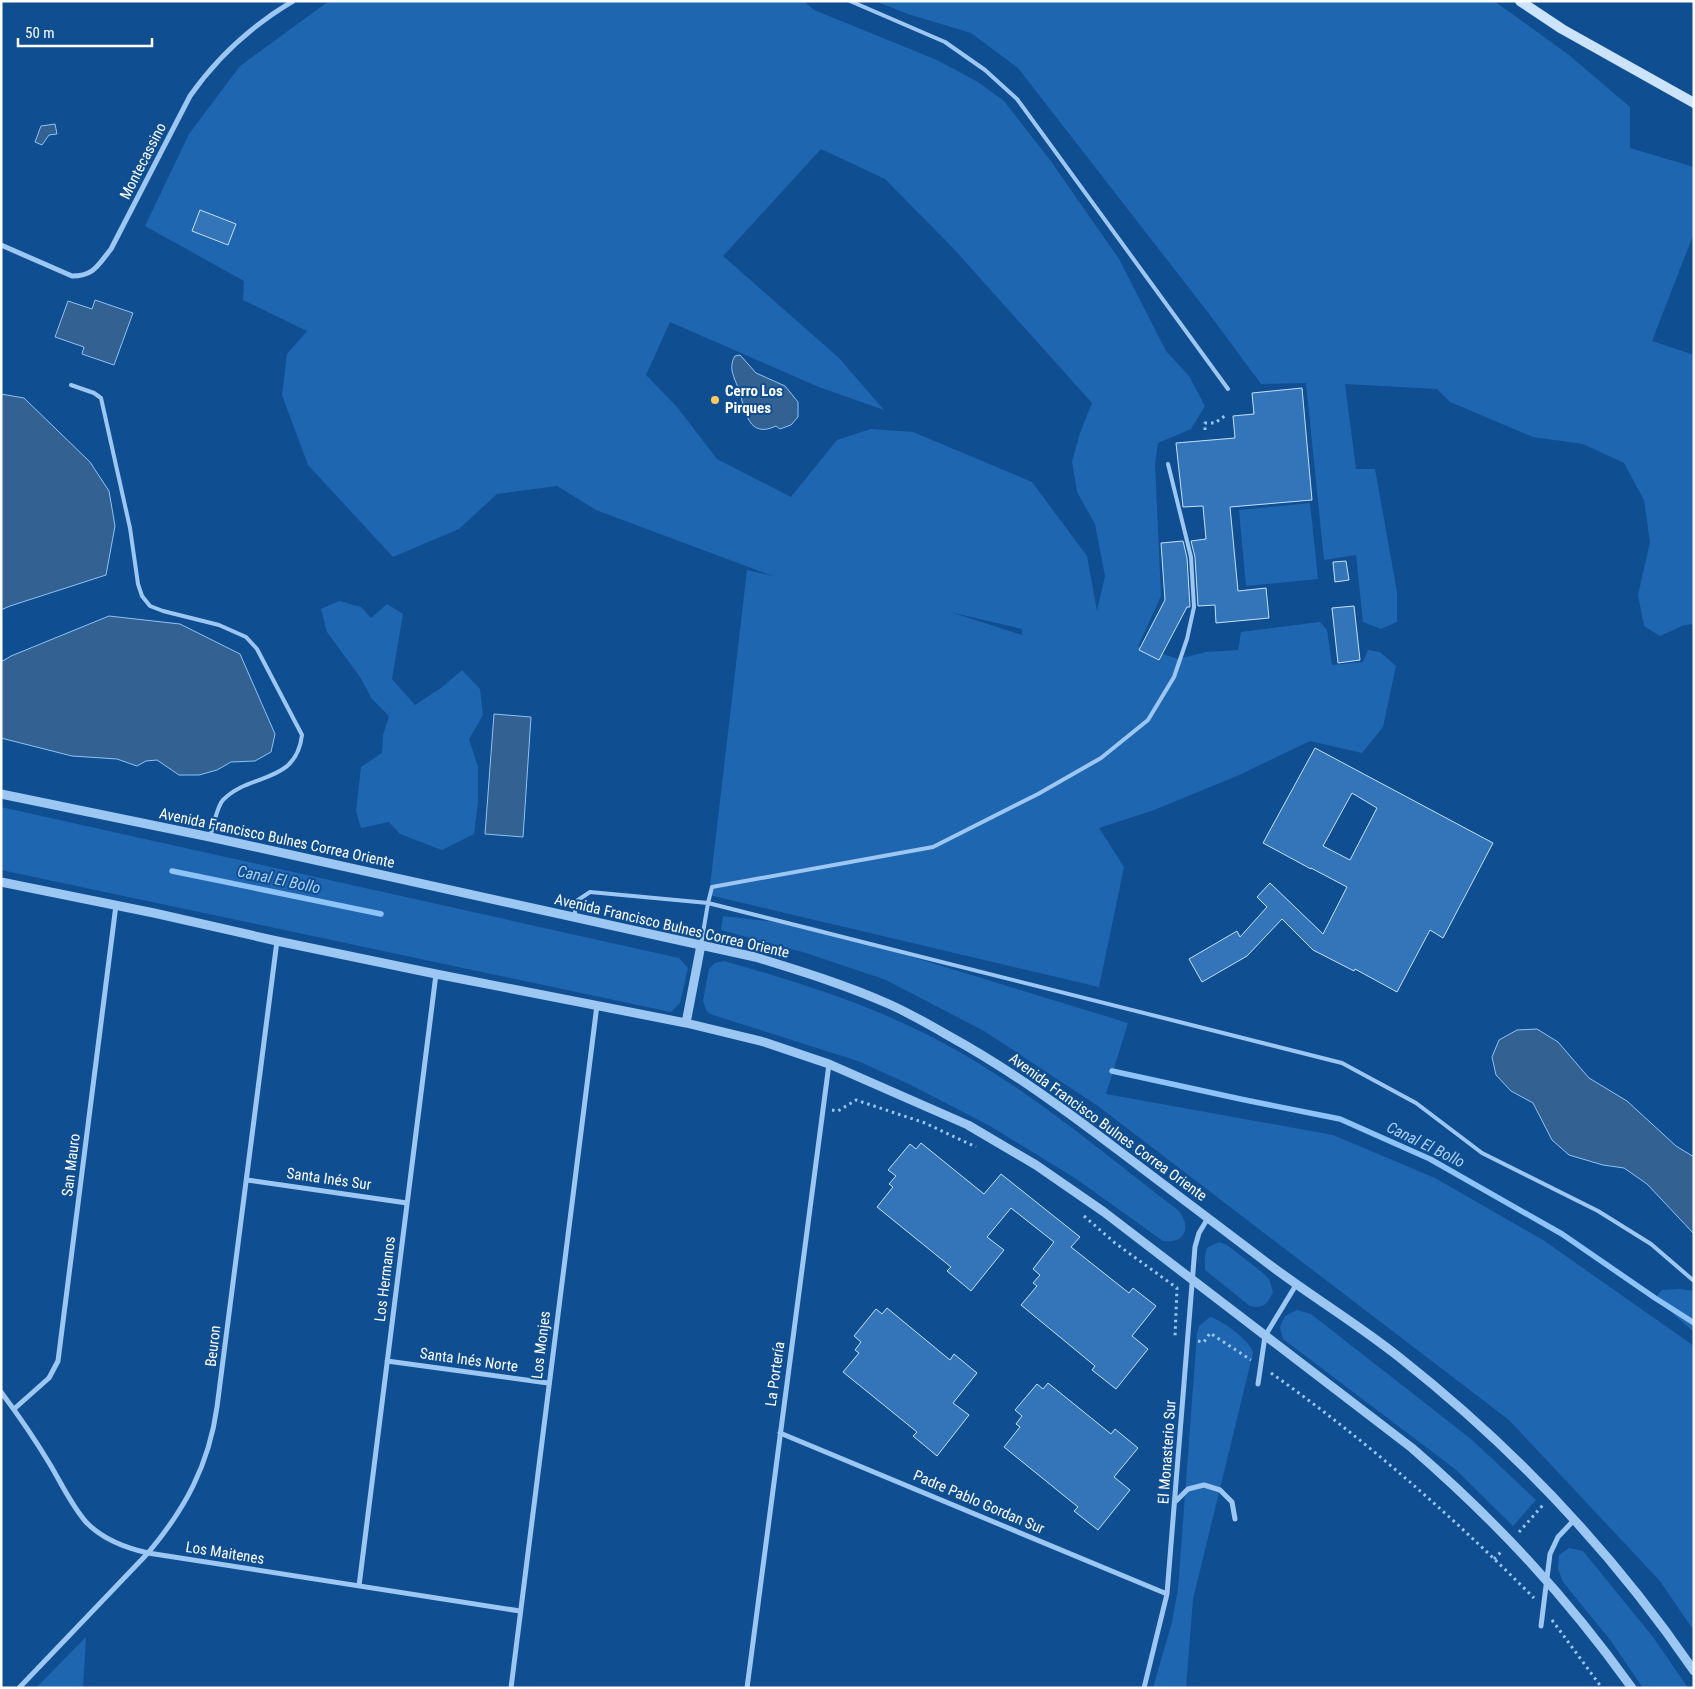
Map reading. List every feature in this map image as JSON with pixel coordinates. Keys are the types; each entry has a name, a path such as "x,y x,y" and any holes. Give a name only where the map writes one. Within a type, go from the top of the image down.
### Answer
{"main road":[{"path":"1520,1 1562,29 1694,103"}],"street":[{"name":"Montecassino","path":"1,245 72,276 83,276 93,271 111,249 190,96 202,79 233,44 252,28 292,1"},
{"name":"Avenida Francisco Bulnes Correa Oriente","path":"1,794 210,837 755,957 834,982 893,1006 992,1060 1063,1108 1296,1285 1396,1355 1443,1393 1489,1433 1575,1519 1643,1600 1694,1671"},
{"path":"1,882 436,974 686,1023 764,1042 829,1064 968,1125 1036,1166 1097,1207 1412,1448 1453,1484 1547,1579 1584,1624 1632,1688"},
{"name":"San Mauro","path":"14,1409 50,1378 58,1362 116,905"},
{"name":"Beuron","path":"19,1688 148,1554 167,1530 198,1478 212,1439 277,941"},
{"path":"686,1023 701,945"},
{"name":"Los Hermanos","path":"359,1586 436,974"},
{"name":"Los Monjes","path":"511,1688 597,1005"},
{"name":"La Portería","path":"747,1688 829,1064"},
{"name":"Santa Inés Sur","path":"246,1180 407,1203"},
{"name":"El Monasterio Sur","path":"1144,1688 1168,1594 1194,1247 1199,1233 1208,1218"},
{"path":"1258,1384 1265,1336 1296,1285"},
{"name":"Santa Inés Norte","path":"387,1362 548,1383"},
{"name":"Los Maitenes","path":"1,1392 14,1409 86,1522 110,1539 134,1550 148,1554 520,1611"},
{"name":"Padre Pablo Gordan Sur","path":"780,1433 1168,1594"},
{"path":"1176,1501 1188,1489 1204,1485 1220,1490 1232,1502 1235,1519"},
{"path":"1541,1626 1550,1554 1558,1537 1575,1519"}],"lane":[{"path":"850,1 945,42 985,70 1017,99 1228,389"},
{"path":"70,385 94,393 101,398 130,528 138,584 142,596 150,606 162,611 220,624 246,637 257,649 302,735 300,748 284,770 238,789 221,802 210,837"},
{"path":"701,945 712,887 933,847 1038,794 1101,758 1148,720 1174,677 1187,639 1194,607 1191,557 1168,464"},
{"path":"574,916 578,900 590,892 708,903 1342,1063 1416,1103 1482,1153 1598,1211 1651,1244 1694,1281"}],"path":[{"path":"1205,430 1205,423 1215,422 1226,414"},
{"path":"823,1109 838,1111 856,1100 925,1123 981,1150"},
{"path":"1078,1212 1115,1243 1177,1288 1175,1337 1187,1341 1204,1342 1210,1333 1261,1366 1321,1409 1380,1456 1494,1559 1543,1607 1602,1688"},
{"path":"1494,1559 1552,1496"}],"shaded area":[{"path":"329,1 804,1 814,10 937,60 978,82 1004,101 1050,160 1119,259 1166,351 1189,376 1205,406 1191,429 1158,443 1155,464 1161,596 1138,646 1178,659 1206,652 1238,650 1241,632 1320,622 1327,630 1332,665 1363,662 1368,650 1380,652 1396,666 1383,727 1362,753 1310,741 1237,776 1154,810 1099,828 1124,867 1099,987 709,895 747,570 773,576 596,510 557,486 497,494 459,529 393,557 308,465 282,395 287,354 307,331 243,300 244,281 145,226 189,134 240,66","holes":["821,149 885,179 953,248 1092,403 1080,433 1072,462 1077,492 1095,524 1105,576 1097,611 1087,556 1032,482 913,432 871,429 837,440 791,497 717,459 677,407 646,375 670,322 819,387 884,410 839,358 723,256","950,612 1022,629 1022,635"]},
{"path":"875,1 1494,1 1569,55 1630,107 1630,148 1694,167 1694,233 1652,341 1694,355 1694,624 1684,625 1660,636 1644,626 1638,595 1650,542 1644,500 1624,463 1583,444 1533,437 1450,402 1437,389 1345,384 1356,469 1375,469 1397,592 1397,622 1381,629 1363,622 1356,555 1324,560 1306,383 1261,384 1210,315 1018,68 971,33 908,14"},
{"path":"55,124 57,134 49,135 42,145 35,142 41,126"},
{"path":"95,300 133,313 114,365 82,354 84,347 55,337 68,301 92,309"},
{"path":"740,355 756,373 785,386 798,402 798,417 791,425 780,429 776,426 760,429 750,422 732,370 735,356"},
{"path":"1,394 24,398 90,462 109,491 115,526 106,575 1,610"},
{"path":"1310,503 1318,579 1246,586 1239,510"},
{"path":"339,601 361,607 371,618 387,604 403,614 392,679 415,705 441,688 462,670 480,689 483,715 469,739 478,767 478,802 474,834 442,850 400,834 389,822 361,828 356,811 361,767 382,753 383,735 389,716 372,699 360,677 327,632 321,609"},
{"path":"109,616 180,624 240,654 275,734 271,752 255,761 231,762 217,770 199,775 179,775 157,760 146,761 137,766 117,759 72,756 1,738 1,662 11,656"},
{"path":"494,714 531,717 523,837 485,834"},
{"path":"1,807 679,958 688,968 680,1003 671,1012 1,870"},
{"path":"723,916 811,926 1128,1023 1106,1094 1333,1135 1435,1178 1543,1240 1694,1346 1694,1631 1660,1581 1509,1420 1098,1106 984,1031 886,980 806,953 721,930"},
{"path":"724,961 851,1001 924,1033 992,1071 1087,1139 1179,1211 1185,1223 1184,1233 1177,1240 1163,1241 1075,1178 990,1126 911,1085 858,1061 710,1014 706,1010 703,1001 709,969 715,963"},
{"path":"1537,1029 1558,1042 1589,1078 1627,1101 1676,1146 1694,1157 1694,1234 1647,1184 1624,1168 1603,1165 1569,1155 1552,1140 1533,1103 1511,1091 1496,1075 1492,1057 1499,1040 1517,1030"},
{"path":"1219,1242 1227,1245 1269,1279 1273,1292 1265,1305 1259,1307 1250,1306 1205,1270 1207,1248"},
{"path":"1680,1289 1694,1291 1694,1332 1655,1298 1662,1290"},
{"path":"1297,1310 1311,1314 1471,1439 1536,1500 1513,1526 1455,1469 1283,1339 1280,1327 1285,1316"},
{"path":"1210,1317 1222,1322 1235,1332 1247,1343 1253,1353 1193,1599 1186,1688 1153,1688 1172,1622 1178,1589 1197,1334 1199,1326"},
{"path":"1569,1548 1583,1551 1653,1637 1688,1688 1643,1688 1611,1641 1563,1582 1558,1569 1559,1555"},
{"path":"86,1637 83,1688 37,1688 37,1687"}],"building":[{"path":"200,210 236,224 228,245 192,231"},
{"path":"1302,388 1312,500 1230,507 1238,591 1266,588 1269,618 1216,623 1215,605 1198,606 1195,557 1191,541 1206,539 1203,506 1183,507 1176,443 1235,438 1233,416 1254,414 1252,393"},
{"path":"1183,541 1187,558 1190,607 1187,607 1159,660 1139,650 1165,600 1161,543"},
{"path":"1346,561 1349,580 1335,582 1333,562"},
{"path":"1354,606 1360,660 1338,663 1332,608"},
{"path":"1315,748 1493,843 1443,938 1430,930 1397,992 1355,969 1354,971 1313,950 1282,919 1247,956 1202,982 1189,959 1237,931 1240,937 1267,907 1257,897 1270,883 1323,934 1347,887 1263,843","holes":["1352,793 1377,808 1350,860 1323,846"]},
{"path":"921,1143 984,1194 1001,1174 1080,1237 1071,1247 1129,1293 1133,1288 1156,1306 1132,1336 1148,1349 1116,1389 1092,1370 1095,1366 1021,1305 1037,1286 1033,1283 1040,1275 1033,1269 1054,1242 1011,1208 987,1237 1004,1250 971,1291 947,1271 951,1267 877,1207 893,1187 889,1184 896,1176 888,1170 910,1144 916,1149"},
{"path":"887,1308 950,1360 954,1354 977,1373 953,1403 969,1415 937,1456 913,1436 917,1432 843,1372 859,1353 855,1350 861,1342 854,1336 876,1309 882,1314"},
{"path":"1048,1383 1111,1434 1115,1429 1138,1448 1114,1477 1130,1490 1098,1530 1074,1511 1078,1507 1004,1447 1020,1427 1016,1424 1022,1416 1015,1410 1037,1384 1043,1389"}],"waterway":[{"name":"Canal El Bollo","path":"172,871 381,914"},
{"name":"Canal El Bollo","path":"1112,1071 1340,1119 1430,1159 1562,1234 1694,1323"}],"place":[{"name":"Cerro Los Pirques","path":"715,400"}]}
